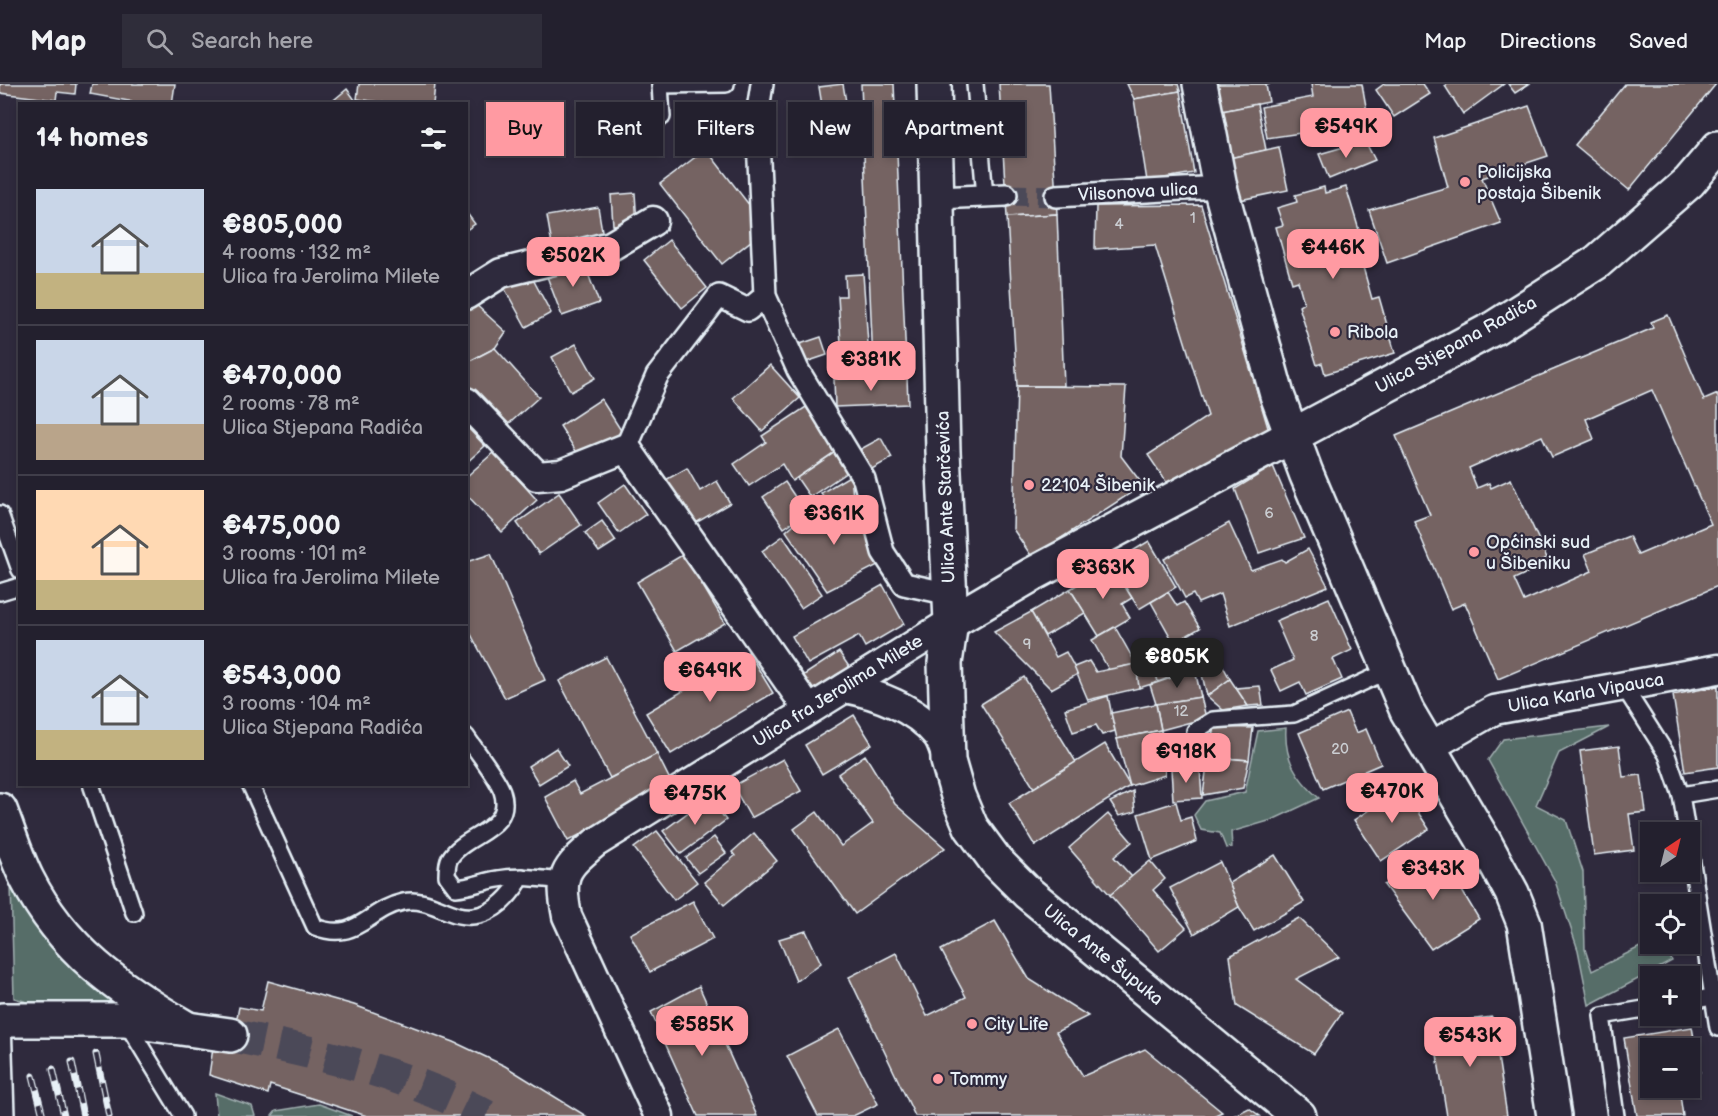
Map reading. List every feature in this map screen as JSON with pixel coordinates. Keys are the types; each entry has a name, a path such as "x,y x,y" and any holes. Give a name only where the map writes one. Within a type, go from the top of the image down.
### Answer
{"main road":[{"name":"Ulica Ante Starčevića","path":"934,84 943,451 951,608"},
{"path":"1200,84 1220,187 1277,395 1292,436 1407,711 1512,892 1524,923 1554,1116"},
{"name":"Ulica Stjepana Radića","path":"1292,436 1494,328 1597,262 1689,182 1718,148"},
{"name":"Ulica fra Jerolima Milete","path":"951,608 1033,574 1292,436"},
{"name":"Ulica Ante Šupuka","path":"951,608 945,663 948,761 958,796 972,827 1004,869 1091,947 1299,1116"},
{"path":"0,810 27,879 58,926 80,953 108,978 186,1028"},
{"path":"1,1018 124,1020 230,1035"}],"street":[{"path":"762,84 757,116 765,296 798,370 864,479 883,552 904,584 951,608"},
{"name":"Vilsonova ulica","path":"1056,196 1220,187"},
{"path":"937,198 995,195"},
{"path":"468,294 501,273 611,246 653,221"},
{"path":"468,404 537,476 561,474 626,448 657,376 719,296 748,310 765,296"},
{"path":"626,448 807,709"},
{"name":"Ulica fra Jerolima Milete","path":"564,881 570,864 595,843 807,709 845,688 951,608"},
{"name":"Ulica Karla Vipauca","path":"1428,748 1494,710 1718,669"},
{"name":"Ulica Ante Šupuka","path":"845,688 868,692 914,716 938,735 948,761"},
{"path":"564,881 567,916 659,1116"}],"lane":[{"path":"661,102 660,84 726,84"},
{"path":"975,84 995,195"},
{"path":"0,513 18,564"},
{"path":"0,592 18,587"},
{"path":"1194,756 1195,731 1213,720 1294,714 1390,670"},
{"path":"1624,687 1667,755 1681,795 1685,822"},
{"path":"468,739 502,791 502,813 494,827 460,846 449,860 447,876 456,888 475,886 496,879 522,877 564,881"},
{"path":"92,786 134,913"},
{"path":"251,786 315,927 331,933 351,930 402,902 424,900 444,911 462,916 479,915 509,898 522,877"},
{"path":"1681,795 1718,789"},
{"path":"1696,882 1716,997 1718,1028"},
{"path":"1700,999 1716,997"},
{"path":"1616,1116 1602,1016 1640,1010"},
{"path":"1,1018 4,1105"},
{"path":"124,1020 183,1116"}],"green space":[{"path":"1609,727 1559,753 1536,805 1566,820 1583,872 1585,949 1592,971 1640,947 1640,954 1669,954 1672,961 1663,966 1640,966 1640,978 1589,1005 1578,950 1555,881 1488,760 1503,739"},
{"path":"1286,728 1287,749 1293,767 1304,783 1319,798 1272,820 1231,832 1232,847 1226,848 1220,833 1201,830 1194,815 1205,801 1245,792 1258,731"},
{"path":"11,885 116,996 113,1007 34,1004 14,998"},
{"path":"215,1093 252,1106 255,1116 217,1116"},
{"path":"319,1104 352,1116 272,1116 276,1111"}],"building":[{"path":"0,84 76,84 75,94 57,92 56,100 0,93"},
{"path":"92,84 175,84 172,102 134,102 90,94"},
{"path":"359,84 435,84 433,102 379,102 357,99"},
{"path":"843,84 846,102 821,102 819,87"},
{"path":"861,84 894,84 895,102 884,102 884,156 897,156 906,362 873,363 864,156 872,156 872,102 862,102"},
{"path":"999,84 1049,84 1057,214 1007,217 1003,156 1025,156 1025,102 1000,102"},
{"path":"1127,84 1178,84 1180,91 1134,99"},
{"path":"1212,84 1270,84 1266,85 1269,102 1217,112"},
{"path":"1311,84 1362,84 1369,123 1267,138 1261,107 1313,97"},
{"path":"1384,84 1423,84 1430,94 1394,117 1376,90"},
{"path":"1448,84 1504,84 1463,114 1445,86"},
{"path":"1508,84 1529,84 1515,93"},
{"path":"1625,84 1716,84 1629,190 1575,145"},
{"path":"347,89 357,102 331,102"},
{"path":"1180,91 1194,173 1147,181 1134,99"},
{"path":"1257,104 1266,150 1225,159 1217,112"},
{"name":"Policijska postaja Šibenik","path":"1529,106 1548,156 1482,178 1501,223 1387,263 1369,210 1448,187 1434,138"},
{"path":"1365,141 1375,160 1329,179 1319,154"},
{"path":"1279,147 1288,190 1235,201 1225,159"},
{"path":"697,156 711,156 767,228 722,264 660,184"},
{"path":"1324,187 1325,193 1346,187 1362,240 1356,242 1372,299 1379,297 1395,353 1325,374 1322,363 1317,365 1299,306 1304,303 1298,281 1292,283 1276,227 1283,225 1277,208 1297,202 1295,195"},
{"path":"635,193 637,224 613,225 611,195"},
{"path":"1201,205 1269,431 1171,489 1148,455 1208,416 1155,245 1095,249 1096,206"},
{"path":"598,207 603,237 552,245 547,216"},
{"path":"1057,214 1064,386 1017,386 1007,217"},
{"path":"468,215 475,224 468,229"},
{"path":"669,240 707,288 682,308 644,260"},
{"path":"583,260 599,303 562,316 546,274"},
{"path":"528,270 551,313 526,327 502,284"},
{"path":"863,274 869,358 842,359 838,296 846,296 845,275"},
{"path":"473,302 506,332 495,348 468,362 468,305"},
{"path":"1668,315 1704,400 1718,394 1718,586 1498,679 1465,603 1451,609 1414,521 1430,515 1396,436 1653,328 1651,322","holes":["1652,390 1711,524 1638,555 1629,536 1585,554 1592,571 1524,601 1514,579 1529,572 1527,567 1547,558 1511,479 1491,488 1489,483 1477,488 1469,468 1542,436 1552,457 1594,439 1586,419"]},
{"path":"821,337 827,355 803,363 797,345"},
{"path":"576,344 595,378 571,392 552,357"},
{"path":"495,348 539,397 503,429 468,387 468,362"},
{"path":"770,365 800,398 762,431 733,398"},
{"path":"907,376 908,404 835,407 834,379"},
{"path":"1017,386 1126,387 1121,456 1143,485 1032,557 1013,529"},
{"path":"601,399 622,432 581,459 560,426"},
{"path":"806,407 836,451 792,481 782,464 749,486 734,464 766,442 762,436"},
{"path":"468,428 485,446 468,461"},
{"path":"881,438 892,458 870,470 859,450"},
{"path":"494,452 537,500 502,532 468,496 468,475"},
{"path":"834,453 847,472 810,497 797,478"},
{"path":"1273,466 1304,538 1259,553 1235,489"},
{"path":"687,468 700,491 717,481 730,503 689,527 662,482"},
{"path":"851,475 853,498 832,509 821,493"},
{"path":"785,482 806,513 784,528 763,497"},
{"path":"625,484 646,514 619,533 598,503"},
{"path":"559,493 581,525 539,554 517,523"},
{"path":"816,505 831,518 857,509 878,565 827,591 786,531"},
{"path":"602,521 616,541 599,552 585,533"},
{"path":"1229,523 1251,570 1282,559 1285,562 1308,549 1328,586 1230,626 1220,594 1198,603 1193,594 1185,598 1164,559"},
{"path":"783,536 822,594 801,608 762,551"},
{"path":"1149,541 1176,587 1139,609 1111,564"},
{"path":"491,554 545,680 505,698 468,629 468,561"},
{"path":"684,554 725,623 677,651 637,582"},
{"path":"1111,564 1132,598 1122,604 1130,618 1099,636 1070,589"},
{"path":"883,585 904,624 865,647 859,636 808,664 792,636"},
{"path":"1070,589 1085,613 1045,636 1031,612"},
{"path":"1168,592 1177,606 1184,602 1200,628 1174,643 1151,602"},
{"path":"1329,598 1352,650 1333,659 1342,679 1306,695 1300,682 1281,691 1271,670 1293,660 1276,621"},
{"path":"1031,612 1056,657 1066,652 1078,674 1051,689 994,632"},
{"path":"1115,627 1136,664 1109,670 1092,640"},
{"path":"1173,647 1178,674 1158,682 1151,655"},
{"path":"748,652 773,693 671,754 646,713"},
{"path":"839,652 852,671 814,697 801,677"},
{"path":"1151,655 1158,682 1139,688 1136,664"},
{"path":"606,657 657,754 610,778 559,681"},
{"path":"1219,659 1230,679 1207,696 1200,666"},
{"path":"1089,661 1096,672 1136,664 1139,688 1088,700 1074,667"},
{"path":"1195,670 1201,697 1156,704 1150,685"},
{"path":"1024,677 1076,762 1034,788 981,704"},
{"path":"1230,679 1248,706 1223,710 1207,696"},
{"path":"1260,686 1263,705 1248,706 1236,688"},
{"path":"1718,686 1718,767 1685,772 1673,695"},
{"path":"1108,696 1115,731 1102,735 1096,725 1073,732 1065,709"},
{"path":"1201,697 1206,718 1161,730 1156,704"},
{"path":"1156,704 1161,730 1117,739 1111,713"},
{"path":"1347,712 1356,733 1366,729 1381,764 1323,789 1299,733"},
{"path":"854,715 872,744 822,774 805,745"},
{"path":"1214,727 1253,728 1249,760 1208,757"},
{"path":"1161,730 1165,775 1130,786 1117,739"},
{"path":"1105,744 1130,786 1035,846 1009,803"},
{"path":"1619,746 1623,777 1641,775 1646,812 1629,814 1634,850 1594,855 1580,751"},
{"path":"556,748 568,766 539,784 528,766"},
{"path":"657,754 673,786 568,841 545,797 573,781 580,794"},
{"path":"865,755 895,804 945,848 855,914 794,829 817,812 841,846 873,823 838,774"},
{"path":"1208,757 1249,760 1243,788 1203,795"},
{"path":"783,759 801,791 751,818 733,786"},
{"path":"1200,768 1202,798 1173,800 1171,769"},
{"path":"1402,788 1429,829 1381,861 1354,820"},
{"path":"1133,791 1135,812 1119,816 1110,802"},
{"path":"709,797 726,820 681,854 663,831"},
{"path":"1176,802 1181,820 1191,817 1197,841 1152,860 1138,814"},
{"path":"1108,814 1132,842 1114,857 1132,877 1110,895 1069,848"},
{"path":"657,831 697,882 674,900 634,848"},
{"path":"754,833 777,861 724,905 704,882 735,856 732,852"},
{"path":"714,837 726,853 698,873 686,858"},
{"path":"1440,854 1479,919 1431,949 1384,885"},
{"path":"1275,855 1304,902 1254,931 1239,907 1229,883"},
{"path":"1150,861 1165,879 1153,890 1186,928 1159,951 1110,895"},
{"path":"1220,862 1239,907 1194,934 1170,888"},
{"path":"693,901 713,939 650,972 630,934"},
{"path":"1299,918 1339,957 1296,979 1342,1013 1314,1054 1237,1006 1230,956"},
{"name":"City Life","path":"995,921 1029,979 1088,1016 1056,1032 1083,1076 1145,1049 1222,1112 1213,1116 915,1116 849,977 896,953 927,1016 966,997 941,950"},
{"path":"806,931 821,963 796,981 779,939"},
{"path":"268,981 354,1005 454,1042 505,1066 586,1116 367,1116 270,1085 268,1094 209,1075 213,1048 230,1053 239,1007 261,1011"},
{"path":"699,986 757,1116 698,1116 651,1012"},
{"path":"1492,1017 1507,1116 1447,1116 1432,1024"},
{"path":"1692,1027 1694,1038 1640,1038 1640,1098 1680,1098 1683,1116 1637,1116 1624,1038"},
{"path":"839,1029 878,1104 853,1116 818,1116 787,1056"},
{"path":"1249,1108 1260,1116 1233,1116"}],"tunnel":[{"path":"1006,195 1056,196"},
{"path":"230,1035 329,1057 393,1076 456,1101 486,1116"}],"railway":[{"path":"96,1054 109,1116"},
{"path":"72,1062 83,1116"},
{"path":"53,1069 64,1116"},
{"path":"33,1076 43,1116"}],"place":[{"name":"Policijska postaja Šibenik","path":"1465,182"},
{"name":"Ribola","path":"1335,332"},
{"name":"22104 Šibenik","path":"1029,485"},
{"name":"Općinski sud u Šibeniku","path":"1474,552"},
{"name":"City Life","path":"972,1024"},
{"name":"Tommy","path":"938,1079"}]}
